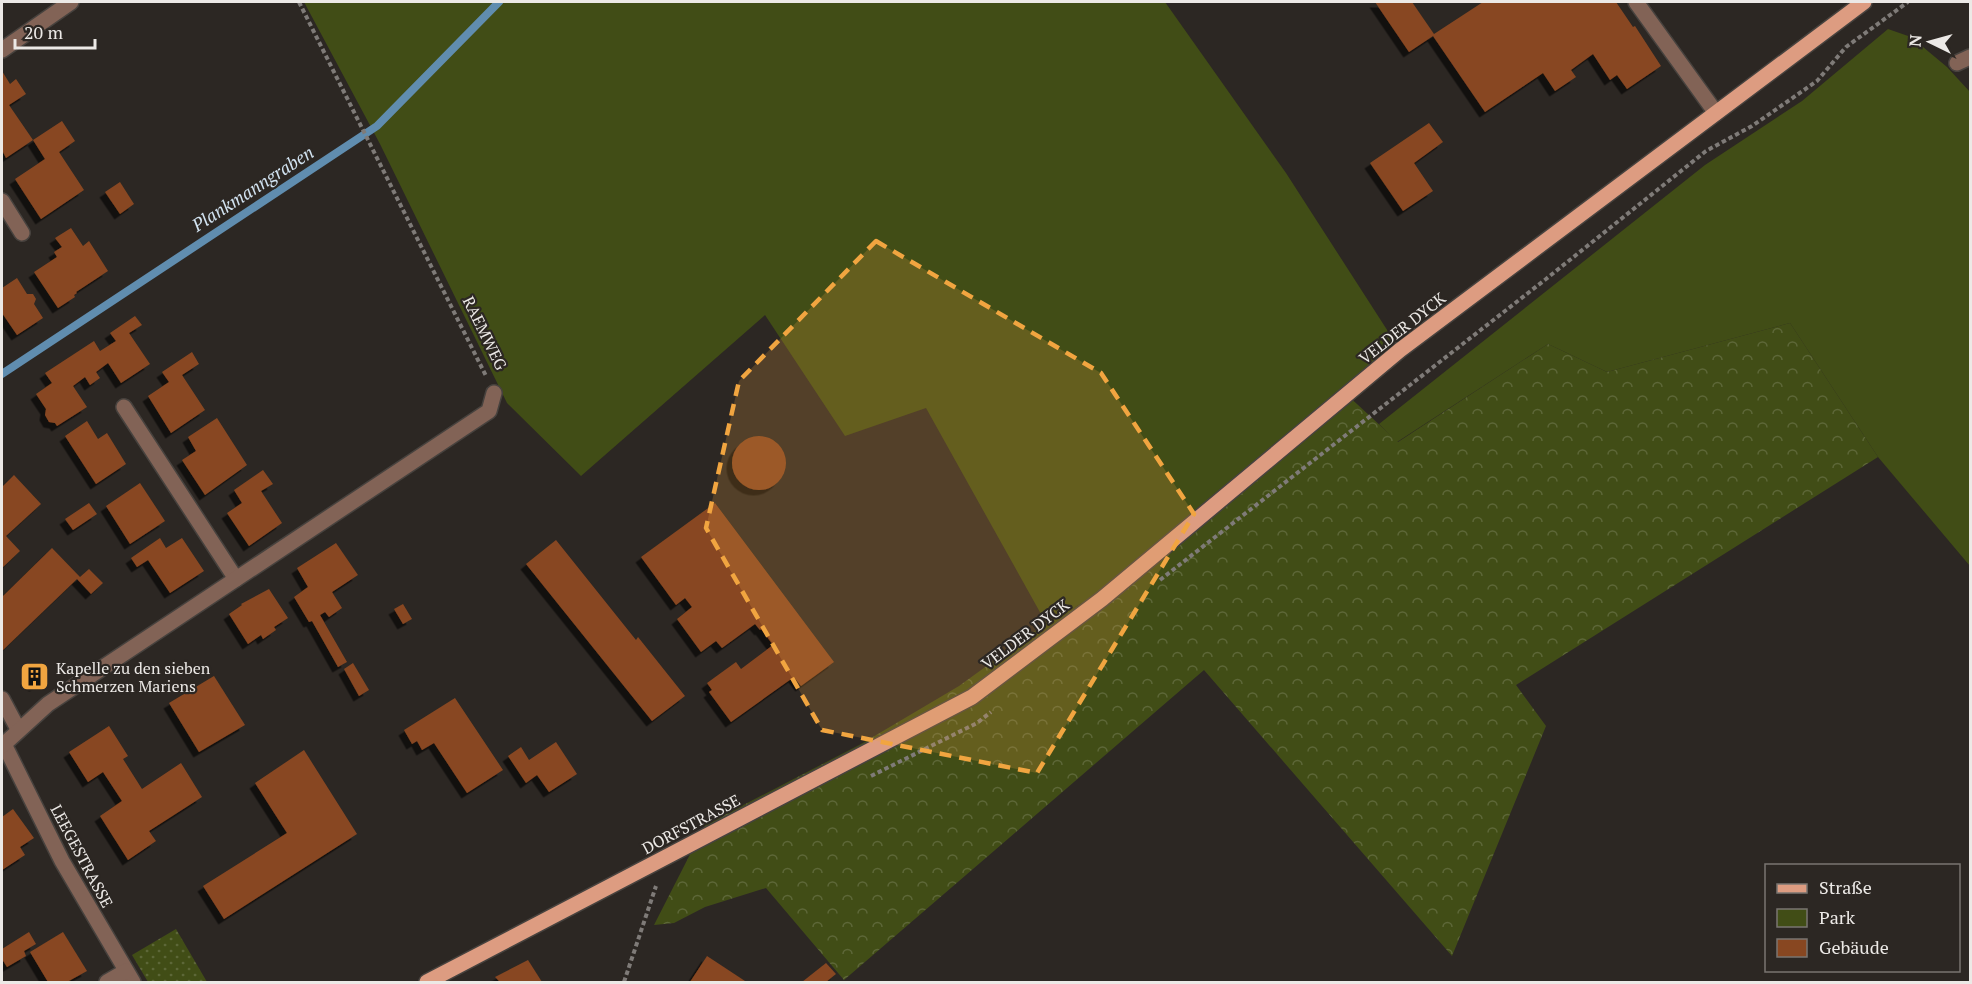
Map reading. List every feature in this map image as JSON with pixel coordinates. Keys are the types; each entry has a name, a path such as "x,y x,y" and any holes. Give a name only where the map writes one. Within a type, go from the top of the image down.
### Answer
{"main road":[{"name":"VELDER DYCK","path":"972,697 1102,599 1400,350 1864,2"},
{"name":"DORFSTRASSE","path":"427,982 972,697"}],"street":[{"path":"2,50 71,2"},
{"path":"1636,2 1716,113"},
{"path":"2,201 22,233"},
{"name":"RAEMWEG","path":"3,745 48,704 489,411 494,393"},
{"path":"124,407 236,579"},
{"path":"2,699 18,729"},
{"name":"LEEGESTRASSE","path":"3,745 62,861 129,977"},
{"path":"107,982 129,977"}],"path":[{"name":"RAEMWEG","path":"299,2 494,393"},
{"path":"1898,10 1908,2"},
{"path":"624,982 665,859"}],"highlighted area":[{"path":"876,241 1101,373 1194,514 1037,773 822,730 706,528 739,381"}],"green space":[{"path":"304,2 1165,2 1286,173 1400,350 1102,592 1046,623 926,408 845,436 765,315 581,476 507,403 380,144"},
{"path":"1888,29 1911,37 1947,67 1970,92 1970,566 1878,457 1790,323 1607,372 1548,344 1397,442 1379,424 1705,165 1802,101"},
{"path":"1790,323 1878,457 1516,685 1546,726 1452,956 1204,670 844,980 766,888 705,907 674,923 654,925 705,825 861,744 959,686 1046,623 1102,592 1344,392 1398,442 1548,344 1607,372"},
{"path":"176,929 207,982 148,982 132,955"}],"building":[{"path":"1375,2 1412,2 1434,34 1483,2 1616,2 1661,66 1627,89 1617,75 1610,80 1593,54 1571,70 1576,77 1555,91 1543,73 1485,112 1433,36 1409,52"},
{"path":"2,71 10,84 16,79 26,94 9,105 33,140 6,158 2,150"},
{"path":"62,121 75,141 59,152 84,190 41,219 15,179 45,159 33,140"},
{"path":"1429,123 1443,142 1414,163 1433,191 1403,211 1370,163"},
{"path":"120,182 134,204 120,214 105,192"},
{"path":"71,228 83,246 89,241 108,271 76,292 75,297 58,308 34,272 57,257 54,252 62,247 55,238"},
{"path":"17,278 27,294 33,294 36,299 34,304 43,318 17,335 2,313 2,288"},
{"path":"135,316 142,325 129,333 150,364 121,383 108,363 96,372 100,378 90,385 85,377 73,386 87,407 57,426 49,422 45,415 46,409 36,394 52,383 45,373 94,341 100,351 116,341 110,333"},
{"path":"192,352 199,364 182,375 205,410 171,433 148,396 169,382 162,372"},
{"path":"217,418 247,465 205,495 182,460 196,451 188,437"},
{"path":"87,421 98,439 107,433 126,464 96,484 65,436"},
{"path":"754,436 764,436 774,440 782,448 786,463 782,478 774,486 764,490 754,490 744,486 736,478 732,468 732,458 736,448 744,440"},
{"path":"263,470 273,484 261,491 282,523 249,546 227,513 242,503 234,490"},
{"path":"14,475 41,504 6,536 20,551 2,568 2,487"},
{"path":"140,483 165,521 130,544 106,506"},
{"path":"89,503 97,514 73,530 65,519"},
{"path":"715,503 834,662 801,686 794,677 731,722 709,692 712,690 707,683 736,662 741,669 773,645 755,624 722,648 716,641 701,652 677,619 692,607 685,598 676,605 641,557"},
{"path":"160,538 166,548 182,538 204,571 170,593 148,560 137,567 131,558"},
{"path":"556,540 636,640 638,637 685,696 652,721 526,564"},
{"path":"336,543 358,575 332,592 342,608 329,617 325,612 320,615 347,662 338,667 312,621 309,622 294,597 308,587 297,568"},
{"path":"52,548 80,577 89,569 103,583 91,594 77,579 2,651 2,597"},
{"path":"269,589 288,618 274,627 276,630 263,639 261,635 248,644 229,614 241,604"},
{"path":"403,604 412,619 403,624 394,609"},
{"path":"353,663 369,690 359,696 344,669"},
{"name":"Kapelle zu den sieben Schmerzen Mariens","path":"34,667 43,671 44,681 35,686 26,682 26,672"},
{"path":"214,676 245,725 199,752 169,703"},
{"path":"455,698 503,770 467,793 434,743 422,750 417,741 412,744 404,730"},
{"path":"109,726 128,756 123,759 142,789 181,763 202,797 149,831 156,841 128,860 100,816 122,801 103,772 88,782 69,752"},
{"path":"556,742 577,774 549,792 537,775 526,783 508,756 521,747 529,760"},
{"path":"304,750 357,834 224,919 203,886 287,833 255,783"},
{"path":"13,809 34,838 20,847 25,855 2,870 2,817"},
{"path":"29,932 36,944 24,951 26,956 7,967 2,959 2,949"},
{"path":"63,932 87,971 67,982 48,982 30,952"},
{"path":"707,956 745,981 690,982"},
{"path":"528,960 542,982 500,982 495,977"},
{"path":"826,963 836,974 826,982 802,982"}],"waterway":[{"name":"Plankmanngraben","path":"2,374 377,126 499,2"}],"place":[{"name":"Kapelle zu den sieben Schmerzen Mariens","path":"35,677"}]}
